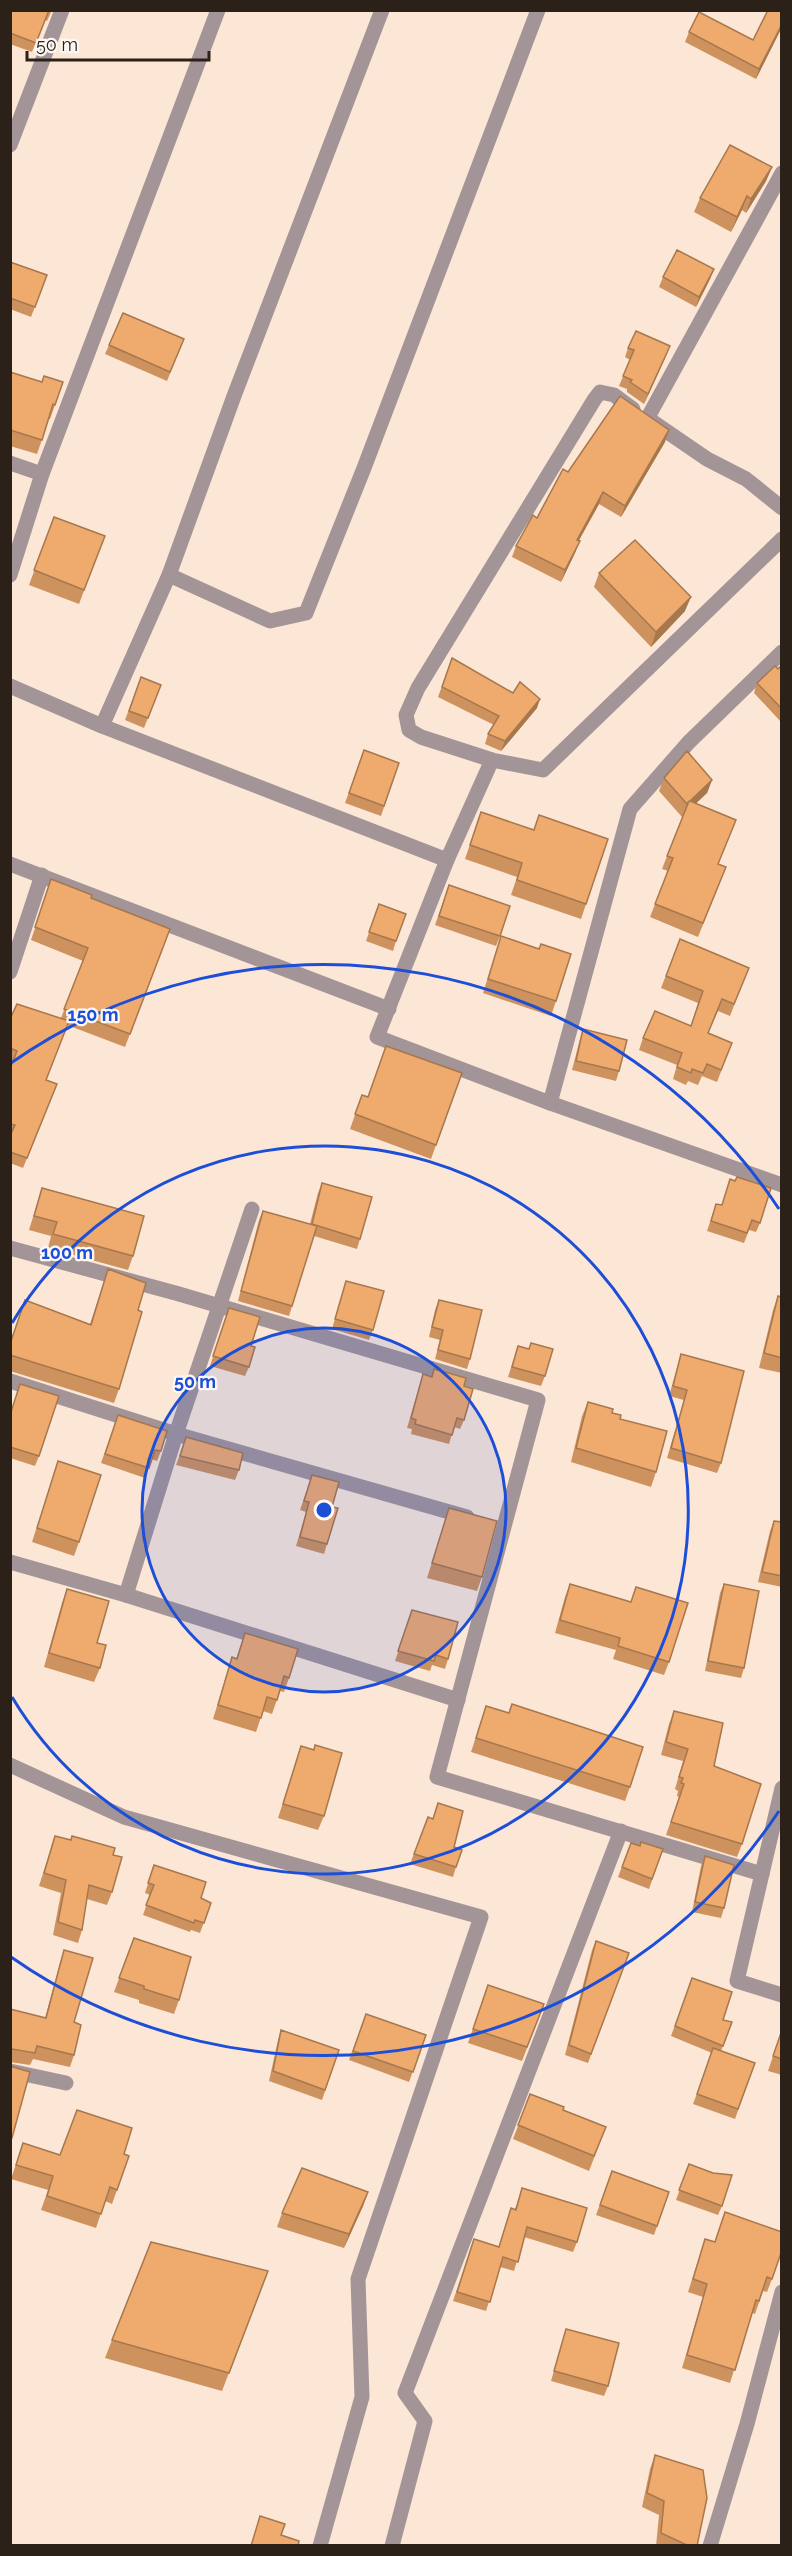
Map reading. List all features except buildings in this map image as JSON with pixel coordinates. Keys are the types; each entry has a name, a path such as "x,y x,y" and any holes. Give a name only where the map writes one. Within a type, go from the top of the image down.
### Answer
{"street":[{"path":"10,145 62,10"},
{"path":"10,575 42,474 218,10"},
{"path":"102,726 169,576 230,407 382,10"},
{"path":"169,576 270,621 306,613 364,468 538,10"},
{"path":"647,418 782,173"},
{"path":"782,508 746,479 707,459 614,394 600,392 424,678 406,715 409,730 421,737 492,760 543,770 782,539"},
{"path":"10,463 42,474"},
{"path":"550,1103 630,808 689,742 782,652"},
{"path":"10,686 102,726 447,860"},
{"path":"492,760 447,860 377,1037 550,1103 782,1185"},
{"path":"10,864 388,1009"},
{"path":"10,972 42,875"},
{"path":"126,1595 176,1434 252,1209"},
{"path":"10,1248 220,1306 538,1400 493,1524 458,1700 437,1777 762,1874"},
{"path":"10,1381 176,1434 493,1524"},
{"path":"10,1562 126,1595 458,1700"},
{"path":"10,1765 124,1817 481,1917 358,2278 362,2397 320,2546"},
{"path":"782,1788 737,1981 782,1995"},
{"path":"392,2546 425,2421 405,2393 621,1832"},
{"path":"10,2071 66,2084"},
{"path":"710,2546 747,2424 782,2292"}]}
